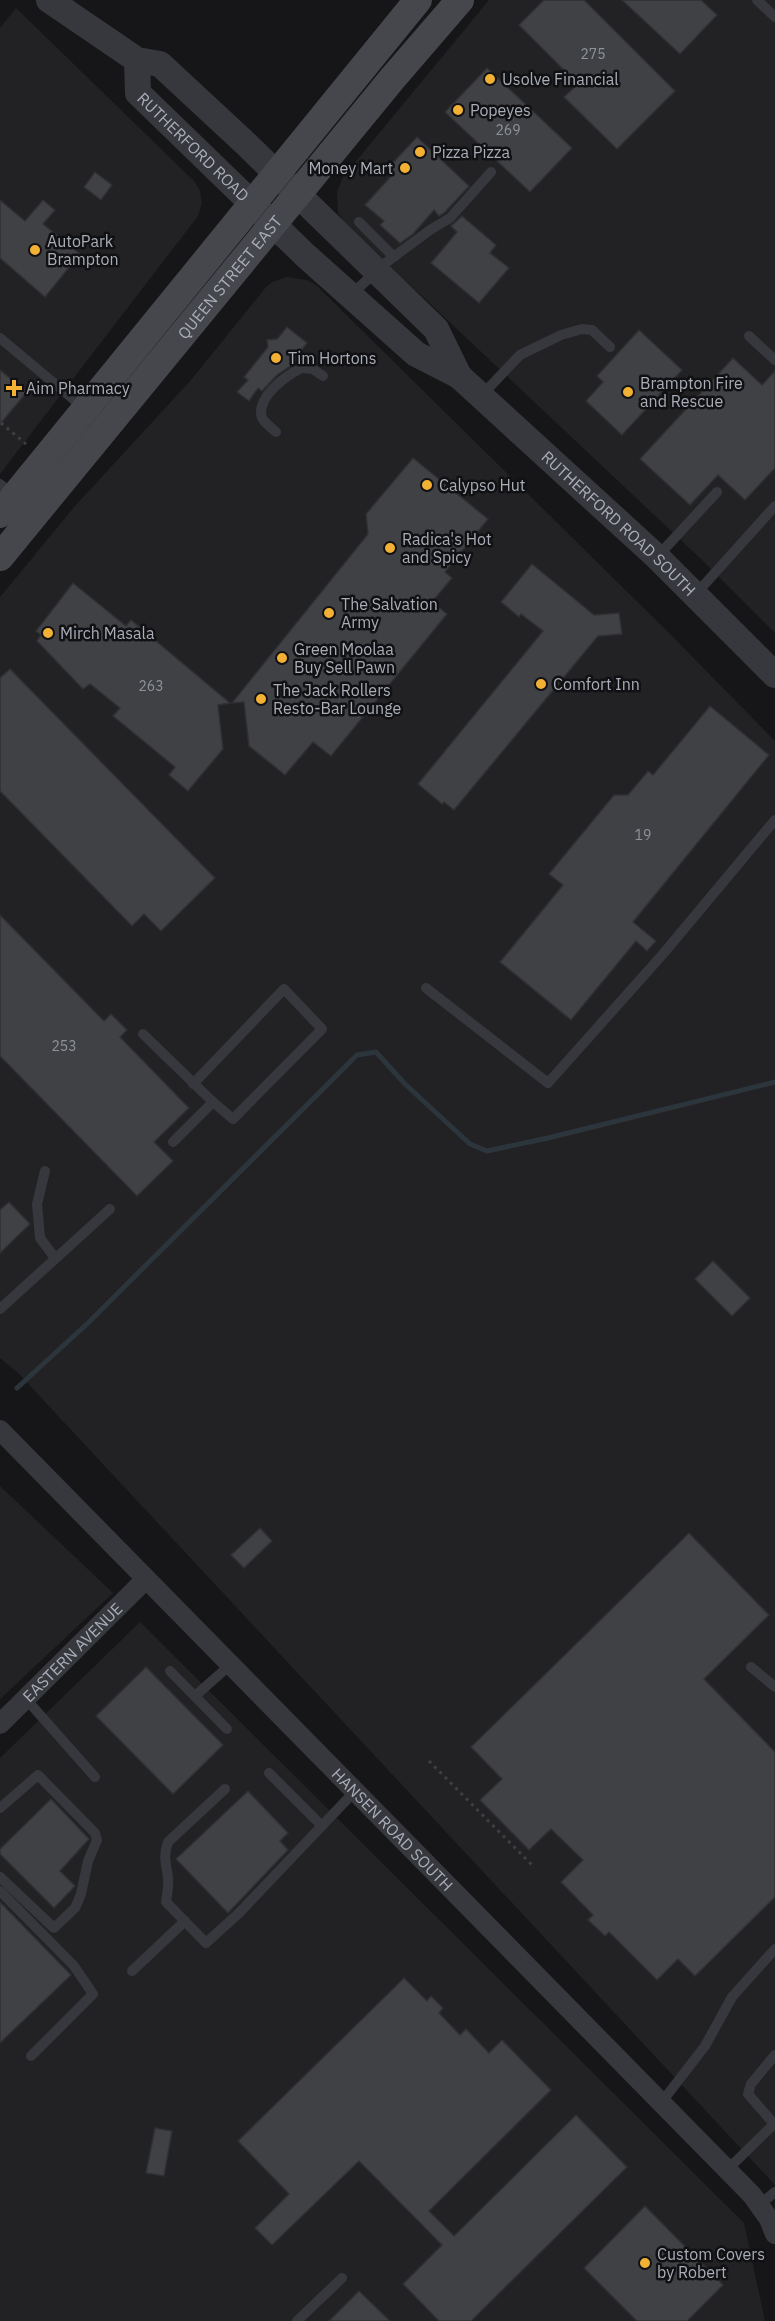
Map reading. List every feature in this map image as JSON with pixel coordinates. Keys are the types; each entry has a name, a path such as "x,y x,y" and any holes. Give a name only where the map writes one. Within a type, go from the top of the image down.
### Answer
{"main road":[{"name":"QUEEN STREET EAST","path":"0,557 96,418 252,202 418,0"},
{"name":"QUEEN STREET EAST","path":"5,498 96,418 274,224 460,0"}],"street":[{"path":"49,0 137,60"},
{"name":"RUTHERFORD ROAD","path":"274,224 138,93 137,60 160,64 276,174"},
{"name":"RUTHERFORD ROAD SOUTH","path":"276,174 297,195 385,264 436,329 459,376"},
{"name":"RUTHERFORD ROAD SOUTH","path":"274,224 416,354 459,376 657,557 775,675"},
{"name":"HANSEN ROAD SOUTH","path":"0,1430 727,2170 759,2205 769,2219 775,2234"},
{"name":"EASTERN AVENUE","path":"0,1724 146,1579"}],"lane":[{"path":"757,0 775,17"},
{"path":"351,296 385,264 450,218 491,172"},
{"path":"359,222 385,264"},
{"path":"480,397 520,356 561,335 582,329 591,330 610,346"},
{"path":"748,336 775,360"},
{"path":"0,338 96,418"},
{"path":"276,432 264,422 261,415 264,401 276,387 301,368 313,369 323,376"},
{"path":"657,557 717,492"},
{"path":"695,595 775,506"},
{"path":"426,988 548,1083 663,954 775,820"},
{"path":"143,1034 193,1084 233,1119 322,1029 284,989 193,1084"},
{"path":"173,1143 213,1102"},
{"path":"45,1171 37,1204 40,1239 55,1258"},
{"path":"0,1309 110,1209"},
{"path":"195,1696 230,1665"},
{"path":"751,1666 775,1687"},
{"path":"170,1671 227,1729"},
{"path":"26,1699 95,1777"},
{"path":"269,1773 322,1826"},
{"path":"0,1877 54,1928 75,1908 81,1894 88,1861 97,1840 95,1833 38,1775 1,1804"},
{"path":"225,1789 168,1842 165,1850 164,1861 168,1876 166,1902 206,1943 239,1913 355,1791"},
{"path":"0,1891 74,1966 93,1994 31,2056"},
{"path":"132,1971 184,1921"},
{"path":"661,2103 705,2046 732,1997 775,1949"},
{"path":"727,2170 775,2124 748,2094 751,2084 775,2055"},
{"path":"759,2205 775,2192"},
{"path":"297,2321 342,2278"}],"path":[{"path":"1,423 26,444"},
{"path":"429,1761 534,1867"}],"shaded area":[{"path":"489,0 775,0 775,633 704,562 344,222 338,213 337,192 343,177"},
{"path":"16,8 195,182 200,191 202,203 198,216 0,474 0,28"},
{"path":"287,277 307,280 316,285 671,635 775,741 775,2185 18,1373 0,1358 0,597 75,506 191,380 266,287 272,282"},
{"path":"0,1486 113,1593 0,1699"},
{"path":"140,1622 744,2223 765,2321 0,2321 0,1758"}],"building":[{"path":"544,0 584,0 675,91 617,149 564,97 578,84 519,25"},
{"path":"622,0 701,0 717,15 680,54"},
{"path":"487,68 572,148 530,192 445,112"},
{"path":"417,137 469,186 445,212 439,216 434,210 413,234 400,243 380,225 384,221 365,205 394,173 388,168"},
{"path":"95,172 112,185 101,200 84,187"},
{"path":"0,200 25,221 43,200 55,210 43,224 80,254 45,297 0,258"},
{"path":"462,216 496,245 490,253 509,268 479,303 431,263 457,232 451,226"},
{"path":"287,327 307,343 297,356 298,361 277,375 262,391 258,388 249,401 237,392 248,380 244,377 268,347 267,340 277,339"},
{"name":"Brampton Fire and Rescue","path":"639,330 682,370 622,435 586,401 603,382 597,376"},
{"path":"733,358 762,385 775,371 775,468 745,500 718,475 690,505 640,459"},
{"path":"0,370 27,392 0,424"},
{"path":"413,458 488,519 445,572 452,578 432,602 447,614 331,756 313,742 285,775 249,746 244,702 232,703 368,534 366,514"},
{"path":"532,564 594,615 619,613 622,634 598,636 454,810 444,802 442,804 418,784 543,631 521,614 519,617 501,602"},
{"path":"73,583 126,626 131,620 230,703 218,705 223,749 188,791 169,775 175,767 113,716 120,708 90,684 83,689 37,641 41,635 36,631"},
{"path":"10,669 215,878 161,931 144,914 132,926 0,791 0,678"},
{"path":"710,706 769,755 633,922 656,941 647,951 636,941 571,1020 500,962 563,885 549,874 614,795 628,795 648,771 653,775"},
{"path":"0,915 104,1021 111,1014 127,1030 120,1037 189,1108 154,1142 173,1161 137,1196 0,1056"},
{"path":"9,1202 30,1224 0,1253 0,1210"},
{"path":"713,1261 750,1298 732,1316 695,1279"},
{"path":"260,1528 272,1541 244,1568 231,1555"},
{"path":"689,1533 769,1615 704,1679 775,1752 775,1897 695,1976 678,1959 657,1980 609,1932 605,1936 588,1920 593,1915 561,1882 583,1860 551,1829 529,1850 480,1800 502,1779 471,1747"},
{"path":"146,1667 223,1745 173,1794 96,1716"},
{"path":"248,1791 288,1833 280,1841 288,1850 228,1913 176,1859"},
{"path":"51,1799 89,1839 60,1871 75,1886 54,1908 0,1854 0,1849"},
{"path":"0,1902 71,1975 0,2043"},
{"path":"404,1978 427,2001 431,1996 443,2008 439,2013 460,2035 466,2029 489,2053 502,2040 551,2090 429,2211 454,2236 576,2115 627,2167 471,2321 439,2321 403,2284 442,2245 359,2161 272,2245 255,2228 289,2194 238,2141"},
{"path":"155,2128 172,2131 164,2176 146,2173"},
{"name":"Custom Covers by Robert","path":"645,2206 723,2285 687,2321 637,2321 584,2268"},
{"path":"359,2291 390,2321 329,2321"}],"waterway":[{"path":"17,1388 88,1323 357,1055 376,1052 405,1084 470,1144 487,1151 775,1082"}],"place":[{"name":"Usolve Financial","path":"490,79"},
{"name":"Popeyes","path":"458,110"},
{"name":"Pizza Pizza","path":"420,152"},
{"name":"Money Mart","path":"405,168"},
{"name":"AutoPark Brampton","path":"35,250"},
{"name":"Tim Hortons","path":"276,358"},
{"name":"Aim Pharmacy","path":"14,388"},
{"name":"Brampton Fire and Rescue","path":"628,392"},
{"name":"Calypso Hut","path":"427,485"},
{"name":"Radica's Hot and Spicy","path":"390,548"},
{"name":"The Salvation Army","path":"329,613"},
{"name":"Mirch Masala","path":"48,633"},
{"name":"Green Moolaa Buy Sell Pawn","path":"282,658"},
{"name":"Comfort Inn","path":"541,684"},
{"name":"The Jack Rollers Resto-Bar Lounge","path":"261,699"},
{"name":"Custom Covers by Robert","path":"645,2263"}]}
